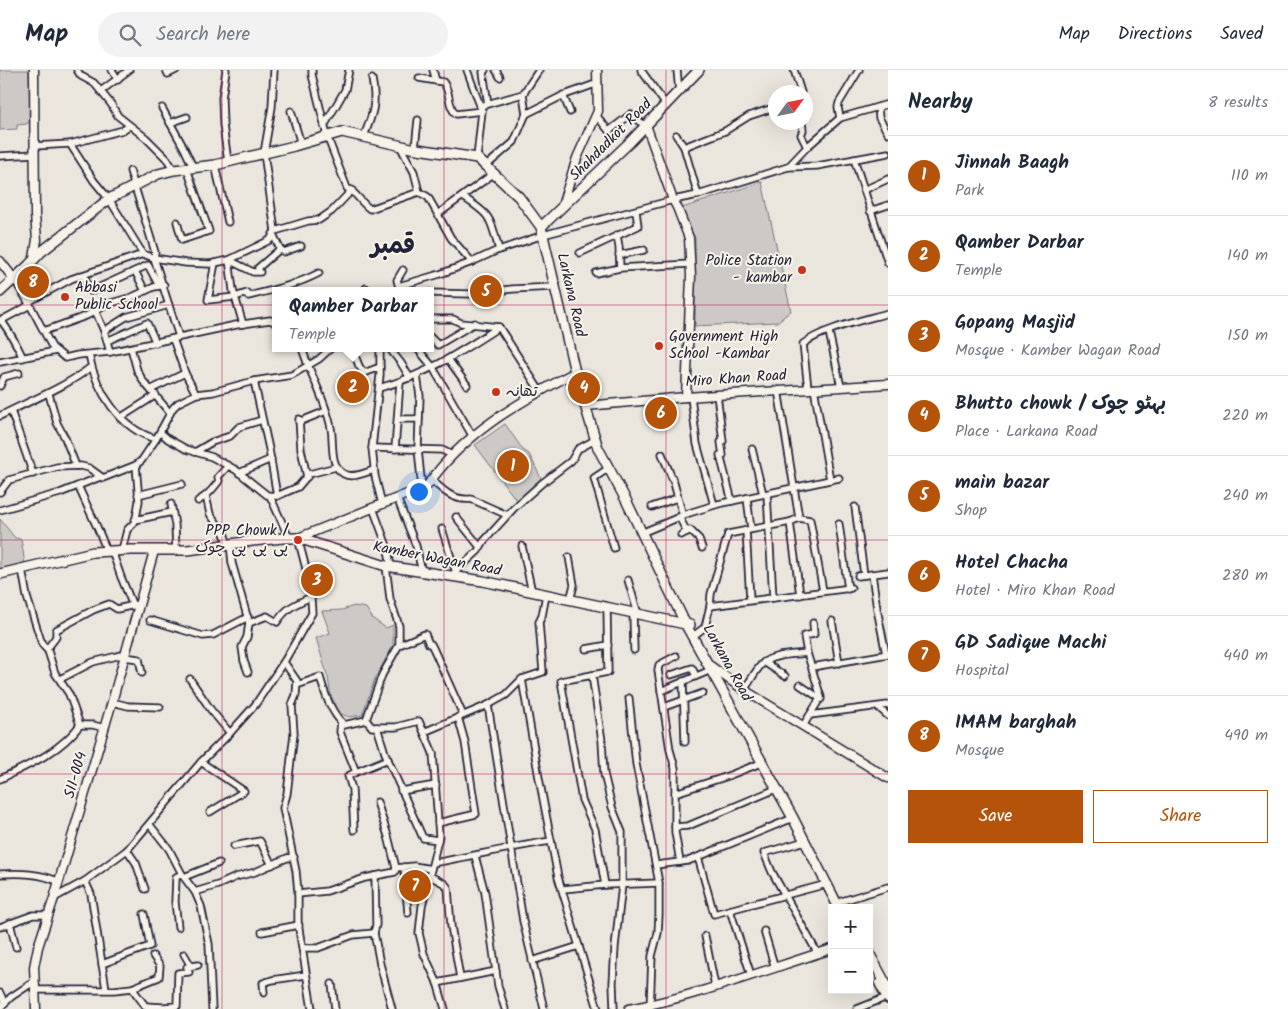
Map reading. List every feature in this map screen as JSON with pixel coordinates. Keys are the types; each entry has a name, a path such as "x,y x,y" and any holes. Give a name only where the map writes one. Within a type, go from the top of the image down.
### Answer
{"main road":[{"name":"Shahdadkot Road","path":"542,231 562,208 699,70"},
{"path":"0,292 34,258 110,199 134,185 158,174 174,170 215,165 301,144 325,131 342,132 399,145 476,158 518,197 542,231"},
{"name":"Larkana Road","path":"542,231 575,372 595,440 688,625 802,825 842,904"},
{"name":"Larkana Road","path":"592,428 646,531 688,625 696,634 712,669"},
{"name":"Kamber Wagan Road","path":"0,574 93,552 176,550 294,538 388,566 422,572 453,574 688,625"},
{"name":"Larkana Road","path":"748,733 762,763 827,884 841,904"},
{"path":"873,962 888,994"},
{"path":"873,971 888,994"}],"street":[{"path":"34,70 37,240 34,258"},
{"path":"77,70 81,76 94,83 118,116 146,138 167,159 174,170"},
{"path":"112,70 118,80"},
{"path":"101,91 129,70"},
{"path":"166,70 168,74 176,70"},
{"path":"226,70 222,98 228,162"},
{"path":"274,70 272,107 264,153 274,233 280,250"},
{"path":"312,70 325,131 347,188 352,190 362,203 370,209 418,192 428,197 452,238 472,262"},
{"path":"325,131 345,90 349,70"},
{"path":"433,70 436,81"},
{"path":"467,70 481,108 476,158"},
{"path":"485,70 483,72 488,104"},
{"path":"496,70 500,77"},
{"path":"419,78 443,82 446,85 453,111 456,114 523,94 539,70"},
{"path":"562,208 577,158 598,111 597,70"},
{"path":"641,70 666,105"},
{"path":"677,70 679,92"},
{"path":"794,70 799,85"},
{"path":"840,118 839,103 859,70"},
{"path":"364,136 374,111 375,94 372,79"},
{"path":"526,114 563,95 598,83"},
{"path":"486,166 514,142 526,114 523,94"},
{"path":"563,95 570,112"},
{"path":"788,167 807,147 840,118 888,104"},
{"path":"878,107 879,118 888,133"},
{"path":"162,108 185,150 209,231 182,240 176,222"},
{"path":"684,147 725,131 749,116 768,110"},
{"path":"291,111 301,144"},
{"path":"596,115 609,131 631,114 645,125 689,238 689,397 697,444 714,505"},
{"path":"170,123 187,117"},
{"path":"415,148 418,120"},
{"path":"0,156 70,144 123,130 129,126"},
{"path":"803,130 801,135 807,147"},
{"path":"676,136 684,147 698,195"},
{"path":"70,144 94,181 110,199 143,254 154,258 186,263 215,263 229,260 270,240 274,233 308,221 319,220 332,211 352,190"},
{"path":"399,145 409,160 418,186 418,192"},
{"path":"402,287 472,262 542,231 636,211 698,195 788,167 817,166 888,153"},
{"path":"854,159 870,211 886,248 888,262"},
{"path":"215,165 228,222"},
{"path":"130,171 155,252 154,258 161,286 169,305 185,373 196,394"},
{"path":"438,214 493,174"},
{"path":"864,190 888,179"},
{"path":"463,196 483,210 490,218 499,250"},
{"path":"870,211 888,205"},
{"path":"580,253 638,226 636,211"},
{"path":"616,235 620,268"},
{"path":"280,250 284,252 302,246"},
{"path":"229,260 253,272 260,272 258,268 280,250"},
{"path":"619,255 644,250"},
{"path":"23,358 9,330 1,321 83,275 143,254"},
{"path":"229,260 235,298 243,324"},
{"path":"0,261 14,279 52,347 65,358 131,348 243,324 272,321"},
{"path":"215,263 208,300 235,298 247,293 248,296 272,291"},
{"path":"596,273 620,268 690,264"},
{"path":"83,275 91,291 148,265 161,286"},
{"path":"399,287 397,280 403,270"},
{"path":"135,271 145,291"},
{"path":"288,287 319,273"},
{"path":"44,331 86,316 108,304 161,286"},
{"path":"434,293 471,294 512,289 555,287"},
{"path":"104,331 126,317 169,305"},
{"path":"95,310 110,352"},
{"path":"830,480 803,344 810,339 829,332 888,313"},
{"path":"434,319 454,319 461,322 499,327 540,392"},
{"path":"107,341 147,323 156,343"},
{"path":"434,340 438,345 474,323"},
{"path":"379,388 417,376 448,360 499,327"},
{"path":"829,332 842,387"},
{"path":"131,348 136,370 170,413"},
{"path":"0,362 56,350"},
{"path":"303,352 331,428 336,467 345,475 352,476 374,470"},
{"path":"0,510 52,496 100,477 110,477 136,465 142,460 156,439 178,402 196,394 292,375 307,364 319,359 327,352"},
{"path":"354,352 364,374 380,367"},
{"path":"380,352 379,388 372,448 374,470 382,504"},
{"path":"393,352 410,378"},
{"path":"420,352 432,368 473,437"},
{"path":"89,355 91,367 120,418 147,437 156,439"},
{"path":"448,360 467,385"},
{"path":"0,416 49,394 77,378 91,367"},
{"path":"294,538 422,489 427,486 452,455 496,419 575,372"},
{"path":"0,386 4,378 19,373"},
{"path":"120,418 154,392 185,373"},
{"path":"417,376 420,396 418,449 422,489"},
{"path":"54,898 85,881 128,850 201,762 255,705 284,662 312,613 310,584 294,538 273,496 271,459 254,381"},
{"path":"395,449 400,382"},
{"name":"Miro Khan Road","path":"586,406 778,390 888,384"},
{"path":"778,390 800,518"},
{"path":"49,394 57,423 72,452 76,466"},
{"path":"717,395 723,441 721,442 723,454 720,455 732,501"},
{"path":"11,411 33,474"},
{"path":"307,477 301,449 299,420 326,411"},
{"path":"398,418 419,419"},
{"path":"195,452 212,442 230,436 239,427 262,420"},
{"path":"160,432 168,439 195,452 212,457 239,472 267,495 273,496 298,487 309,474 336,467"},
{"path":"453,574 480,547 507,515 541,484 571,461 578,449 595,440"},
{"path":"372,448 442,450 452,455"},
{"path":"752,448 765,494 770,525 773,598"},
{"path":"662,454 674,483 684,534 690,530 698,539 702,548"},
{"path":"239,472 271,459"},
{"path":"122,550 127,530 135,520 139,501 136,465"},
{"path":"0,492 9,480 57,467 76,466 89,468 100,477"},
{"path":"198,501 206,496 219,481 218,477 228,466"},
{"path":"609,468 594,478 614,548"},
{"path":"646,531 681,516 714,505 839,478"},
{"path":"432,479 448,495 471,500 507,515"},
{"path":"138,495 182,484"},
{"path":"47,649 56,638 56,630 93,610 109,604 117,609 136,605 78,486"},
{"path":"206,496 210,514 224,533 229,544 232,563 248,620 247,637 242,647 244,662 248,672"},
{"path":"397,498 416,546 422,572"},
{"path":"652,507 677,498"},
{"path":"747,498 750,600"},
{"path":"171,504 175,525 176,550"},
{"path":"855,507 861,576 888,572"},
{"path":"366,720 382,675 399,644 398,626 390,599 386,543 373,508"},
{"path":"135,520 172,512"},
{"path":"456,517 480,547"},
{"path":"696,634 705,627 711,594 728,534 790,522 800,518 810,520 823,591"},
{"path":"790,522 800,594"},
{"path":"710,606 850,588 839,524"},
{"path":"442,529 453,574"},
{"path":"522,546 532,592"},
{"name":"S11-004","path":"36,1009 34,967 38,947 112,702 125,656 136,605 154,551"},
{"path":"569,557 574,585 570,600"},
{"path":"22,569 27,597 42,644 47,649 55,672 69,694 80,725"},
{"path":"812,668 887,654 877,609 872,574"},
{"path":"628,580 636,613 634,650"},
{"path":"424,732 488,705 506,695 522,680 543,672 539,622 546,595"},
{"path":"150,620 204,636 248,620 267,616 277,622 284,612 311,597"},
{"path":"605,885 594,829 582,800 561,681 608,672 608,608"},
{"path":"832,621 839,663"},
{"path":"803,726 820,699 819,686 807,653 804,636 814,634 813,623"},
{"path":"399,644 425,634 434,650 461,716 476,814 438,823"},
{"path":"586,649 608,646"},
{"path":"744,690 764,662 780,656 807,653"},
{"path":"60,679 93,662 125,656 139,659 142,673"},
{"path":"676,656 659,665 670,750 675,768 675,828 680,862"},
{"path":"284,662 297,681 297,685 292,705 294,733 287,794 283,808 294,856 299,925 312,1009"},
{"path":"764,662 785,676"},
{"path":"671,675 692,668 696,676"},
{"path":"661,690 712,669 888,778"},
{"path":"592,675 602,741 604,774 612,807 622,832 622,885 615,947 614,1009"},
{"path":"297,685 320,677 324,694 336,717 344,725 366,720"},
{"path":"190,679 211,710 230,733"},
{"path":"522,680 558,877 598,1009"},
{"path":"683,681 685,742"},
{"path":"800,685 820,699"},
{"path":"664,707 702,693"},
{"path":"629,698 636,764 647,830 659,883 658,933 652,956 650,1007"},
{"path":"112,702 128,706 160,707"},
{"path":"488,705 510,847 532,960 544,1009"},
{"path":"810,715 888,705"},
{"path":"878,707 888,716"},
{"path":"366,720 372,727 396,727 420,721 433,753 438,840 422,906 419,933 424,954 437,983 445,1009"},
{"path":"340,721 340,732 356,772"},
{"path":"80,725 104,728"},
{"path":"0,779 60,746 80,725"},
{"path":"377,727 401,791 423,838 438,840"},
{"path":"354,830 352,789 348,776 388,759"},
{"path":"201,762 244,791 210,812"},
{"path":"675,793 762,763"},
{"path":"401,791 436,786"},
{"path":"675,828 688,826 776,789"},
{"path":"298,894 326,891 395,872 396,868 388,836 377,802"},
{"path":"656,865 698,858 793,818"},
{"path":"150,824 169,849 183,876 195,892 201,906 209,944 212,1009"},
{"path":"234,846 260,841 272,865"},
{"path":"396,868 432,866 510,847 551,841"},
{"path":"805,841 764,853 772,872 818,954"},
{"path":"128,850 136,863 145,889"},
{"path":"195,892 294,856"},
{"path":"475,856 485,893 498,986 505,1009"},
{"path":"698,858 714,914 827,884"},
{"path":"178,927 175,902 176,877 219,863"},
{"path":"404,867 408,913"},
{"path":"0,874 36,875 59,882"},
{"path":"375,876 376,925 374,933 392,1009"},
{"path":"430,876 446,884 448,888 451,926 460,978"},
{"path":"85,881 91,894 106,989"},
{"path":"563,889 659,883"},
{"path":"845,904 888,887"},
{"path":"730,910 752,975"},
{"path":"102,964 150,946 144,914"},
{"path":"0,927 34,915 48,915"},
{"path":"10,923 16,947"},
{"path":"262,932 299,925"},
{"path":"764,931 775,968"},
{"path":"303,948 318,948 353,935 374,933"},
{"path":"705,936 715,986"},
{"path":"532,960 579,946"},
{"path":"629,1009 650,1007 828,951"},
{"path":"132,988 146,1007 177,1006 178,973 189,972 187,966 195,965 184,954"},
{"path":"2,1006 11,997 34,986 114,990 132,988 159,977 160,966 154,956"},
{"path":"437,983 496,971"},
{"path":"264,993 263,983 306,975"},
{"path":"332,984 335,1009"},
{"path":"0,994 2,1006"},
{"path":"857,1009 888,994"}],"shaded area":[{"path":"0,70 29,70 30,120 27,124 17,125 17,129 0,130"},
{"path":"762,182 791,311 777,322 695,326 695,238 684,217 682,208"},
{"path":"505,424 523,450 529,454 541,478 517,501 475,445"},
{"path":"0,519 15,538 21,539 25,564 0,571"},
{"path":"354,606 366,608 373,619 386,628 393,625 393,645 375,679 362,715 349,717 341,714 331,696 328,678 316,638 330,633 322,611 342,610"}],"place":[{"name":"Police Station - kambar","path":"802,270"},
{"name":"IMAM barghah","path":"33,282"},
{"name":"main bazar","path":"486,291"},
{"name":"Abbasi Public School","path":"65,297"},
{"name":"Government High School -Kambar","path":"659,346"},
{"name":"Qamber Darbar","path":"353,387"},
{"name":"Bhutto chowk / بہٹو چوک","path":"584,388"},
{"name":"تھانہ","path":"496,392"},
{"name":"Hotel Chacha","path":"661,413"},
{"name":"Jinnah Baagh","path":"513,466"},
{"name":"PPP Chowk / پی پی پی چوک","path":"298,540"},
{"name":"Gopang Masjid","path":"317,580"},
{"name":"GD Sadique Machi","path":"415,886"}],"district":[{"name":"قمبر","path":"393,246"}]}
